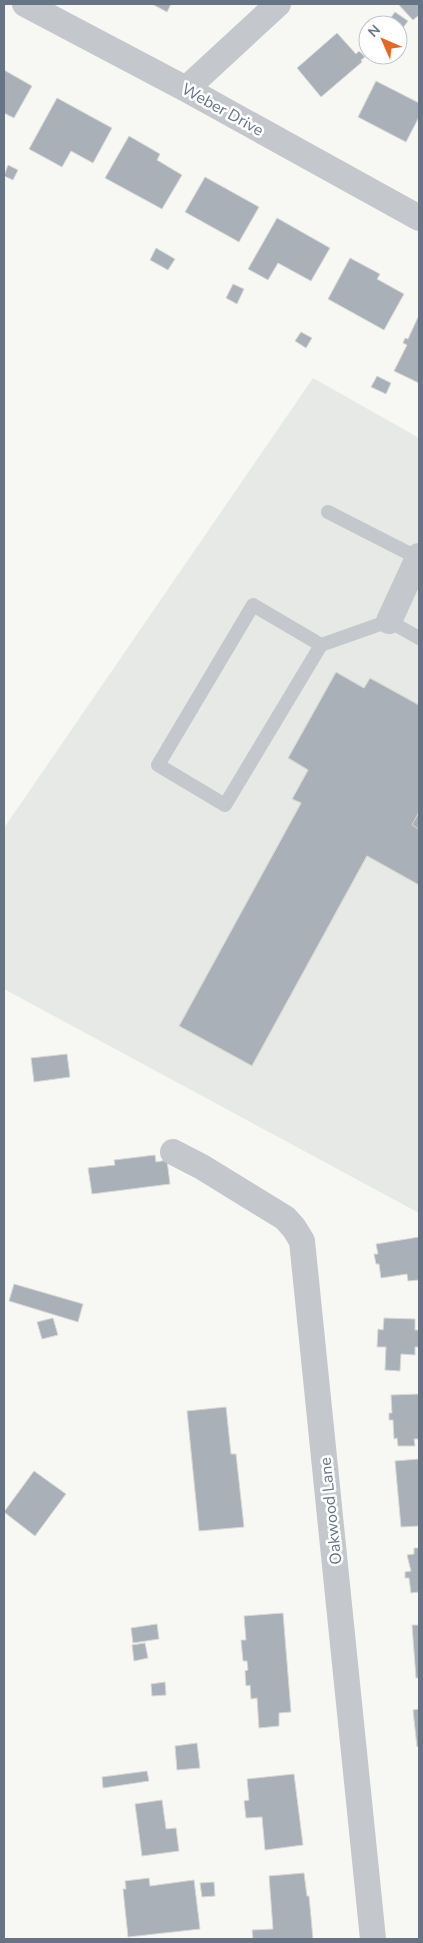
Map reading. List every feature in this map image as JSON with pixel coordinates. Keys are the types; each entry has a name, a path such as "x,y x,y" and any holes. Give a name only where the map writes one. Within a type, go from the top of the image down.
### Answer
{"street":[{"name":"Weber Drive","path":"25,4 186,89 419,218"},
{"path":"186,89 278,4"},
{"path":"388,622 419,557"},
{"name":"Oakwood Lane","path":"173,1152 202,1167 285,1218 302,1241 373,1939"}],"lane":[{"path":"328,512 419,557"},
{"path":"321,645 253,605 158,765 225,805 321,645 388,622 419,638"}],"shaded area":[{"path":"313,378 419,438 419,1213 4,989 4,828"}],"building":[{"path":"152,4 171,4 167,12"},
{"path":"398,4 419,4 419,15 413,20"},
{"path":"337,33 356,54 358,52 358,65 321,97 297,68"},
{"path":"4,70 32,86 14,118 4,113"},
{"path":"376,81 419,103 419,117 406,142 358,117"},
{"path":"57,98 112,128 93,163 71,151 62,167 29,149"},
{"path":"129,136 160,154 157,160 182,175 162,209 105,178"},
{"path":"8,165 18,170 13,180 4,176"},
{"path":"205,177 259,207 239,242 185,212"},
{"path":"277,218 330,248 311,281 278,263 268,280 248,269"},
{"path":"156,248 175,259 168,270 150,260"},
{"path":"350,258 380,274 377,279 404,294 384,330 328,299"},
{"path":"233,284 244,289 237,304 226,298"},
{"path":"419,315 419,383 394,371 407,345 403,343 405,338 408,339"},
{"path":"301,332 312,338 306,348 295,341"},
{"path":"377,376 391,383 386,394 371,387"},
{"path":"336,672 364,688 370,678 419,705 419,812 412,825 419,829 419,885 367,856 252,1066 179,1026 301,803 292,799 308,770 288,758"},
{"path":"336,672 364,688 370,678 419,705 419,885 367,856 252,1066 179,1026 301,803 292,799 308,770 288,758"},
{"path":"67,1054 70,1077 34,1082 31,1058"},
{"path":"155,1155 156,1162 167,1160 170,1184 92,1194 88,1168 115,1165 114,1160"},
{"path":"419,1237 419,1280 408,1281 407,1274 381,1278 379,1264 376,1264 374,1254 378,1254 376,1244"},
{"path":"14,1284 83,1304 78,1322 9,1301"},
{"path":"53,1318 58,1335 42,1339 37,1322"},
{"path":"384,1318 415,1319 415,1330 419,1330 419,1347 415,1347 415,1355 401,1354 400,1371 385,1370 386,1347 377,1347 378,1329 383,1330"},
{"path":"419,1394 419,1439 414,1439 415,1446 398,1446 397,1438 394,1439 393,1420 389,1420 389,1413 392,1413 391,1395"},
{"path":"226,1407 231,1454 236,1454 244,1527 199,1531 187,1411"},
{"path":"419,1459 419,1526 401,1527 395,1461"},
{"path":"34,1471 66,1494 35,1536 4,1512"},
{"path":"414,1548 419,1548 419,1592 411,1593 409,1578 405,1578 405,1572 411,1571 407,1555 414,1554"},
{"path":"283,1613 291,1712 279,1713 279,1726 259,1728 257,1698 251,1699 250,1685 246,1686 245,1671 248,1670 247,1661 243,1661 241,1640 246,1640 244,1616"},
{"path":"157,1624 159,1639 133,1643 131,1628"},
{"path":"412,1625 419,1625 419,1678 416,1678"},
{"path":"145,1643 148,1658 134,1661 132,1645"},
{"path":"165,1682 166,1695 152,1696 151,1684"},
{"path":"419,1709 419,1746 417,1747 413,1710"},
{"path":"197,1743 200,1768 177,1770 175,1746"},
{"path":"147,1771 149,1781 103,1788 102,1777"},
{"path":"294,1774 303,1845 265,1850 262,1817 246,1818 244,1801 249,1800 247,1779"},
{"path":"162,1800 166,1829 176,1828 179,1851 142,1856 135,1804"},
{"path":"304,1873 307,1896 309,1896 313,1939 253,1939 252,1930 273,1929 269,1876"},
{"path":"149,1878 150,1886 194,1880 200,1929 128,1937 123,1889 126,1889 125,1881"},
{"path":"214,1882 215,1896 202,1897 200,1883"}]}
